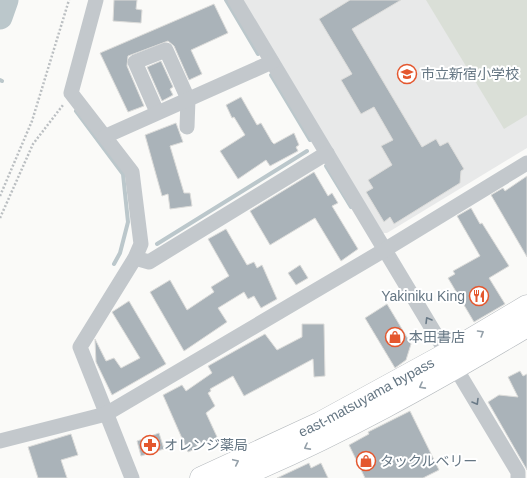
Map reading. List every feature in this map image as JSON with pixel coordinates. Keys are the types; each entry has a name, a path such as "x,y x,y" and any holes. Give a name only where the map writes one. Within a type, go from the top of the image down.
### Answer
{"highway":[{"name":"east-matsuyama bypass","path":"236,478 296,453 452,361 527,306"},
{"name":"east-matsuyama bypass","path":"201,478 527,326"}],"street":[{"path":"96,0 71,93 106,136 132,172 140,244 135,258 80,347 132,478"},
{"path":"235,0 386,249 518,474"},
{"path":"157,112 136,62 166,50 188,100 187,127"},
{"path":"106,136 272,62"},
{"path":"135,258 150,262 327,153"},
{"path":"0,441 106,414 386,249 527,163"}],"path":[{"path":"0,196 32,121 69,0"},
{"path":"0,218 34,144 71,93"}],"shaded area":[{"name":"市立新宿小学校","path":"242,0 527,0 527,148 387,233 383,233"},
{"path":"426,0 527,0 527,115 504,129"}],"building":[{"path":"114,0 137,0 136,9 142,10 141,23 113,21"},
{"path":"350,0 401,0 352,29 422,147 436,139 440,146 448,142 464,169 461,171 460,183 394,224 390,217 384,222 366,192 373,188 368,180 392,165 381,146 393,140 374,107 361,114 341,80 352,74 319,19"},
{"path":"214,4 228,33 191,50 202,74 189,80 174,46 168,41 128,56 127,66 144,106 128,112 100,53"},
{"path":"161,61 173,87 170,89 173,95 162,101 147,67"},
{"path":"241,97 257,125 261,123 274,144 294,133 299,145 296,147 298,151 270,166 266,160 238,179 220,151 245,135 234,117 232,118 226,105"},
{"path":"176,123 183,142 170,146 184,193 190,193 192,206 170,209 168,194 162,196 145,135"},
{"path":"314,172 328,196 332,193 338,203 332,206 358,249 341,261 315,218 270,245 250,211"},
{"path":"527,176 527,257 491,195 503,188 505,191"},
{"path":"471,208 480,224 482,223 509,266 489,278 505,304 474,322 448,278 455,274 453,271 480,256 457,216"},
{"path":"226,229 247,265 254,262 257,268 262,265 277,299 261,308 254,296 248,299 244,292 218,308 227,322 184,351 150,292 170,280 187,310 214,292 211,287 229,276 208,239"},
{"path":"300,265 308,278 296,285 288,273"},
{"path":"129,301 166,364 112,395 96,362 95,339 106,361 114,358 121,368 140,358 112,312"},
{"path":"387,304 411,344 406,360 395,368 365,318"},
{"path":"302,324 324,324 325,376 314,377 313,359 244,396 233,376 210,389 211,391 208,393 215,406 206,413 218,439 188,452 163,395 182,385 186,391 212,373 208,366 265,334 277,350 302,337"},
{"path":"520,371 523,376 527,374 527,470 488,402 499,395 518,397 508,377"},
{"path":"410,411 439,470 423,478 365,478 349,445 369,434 368,432"},
{"path":"159,433 164,449 141,456 137,441"},
{"path":"71,434 78,455 61,460 67,478 38,478 28,447"},
{"path":"309,463 311,468 321,463 328,478 277,478"}],"waterway":[{"path":"0,17 6,0"},
{"path":"226,0 258,54"},
{"path":"271,75 310,140"},
{"path":"76,111 123,174 128,222 120,253 114,264"},
{"path":"157,244 307,151"},
{"path":"326,166 351,207"}],"place":[{"name":"市立新宿小学校","path":"407,74"},
{"name":"Yakiniku King","path":"479,296"},
{"name":"本田書店","path":"395,337"},
{"name":"オレンジ薬局","path":"150,445"},
{"name":"タックルベリー","path":"366,461"}]}
